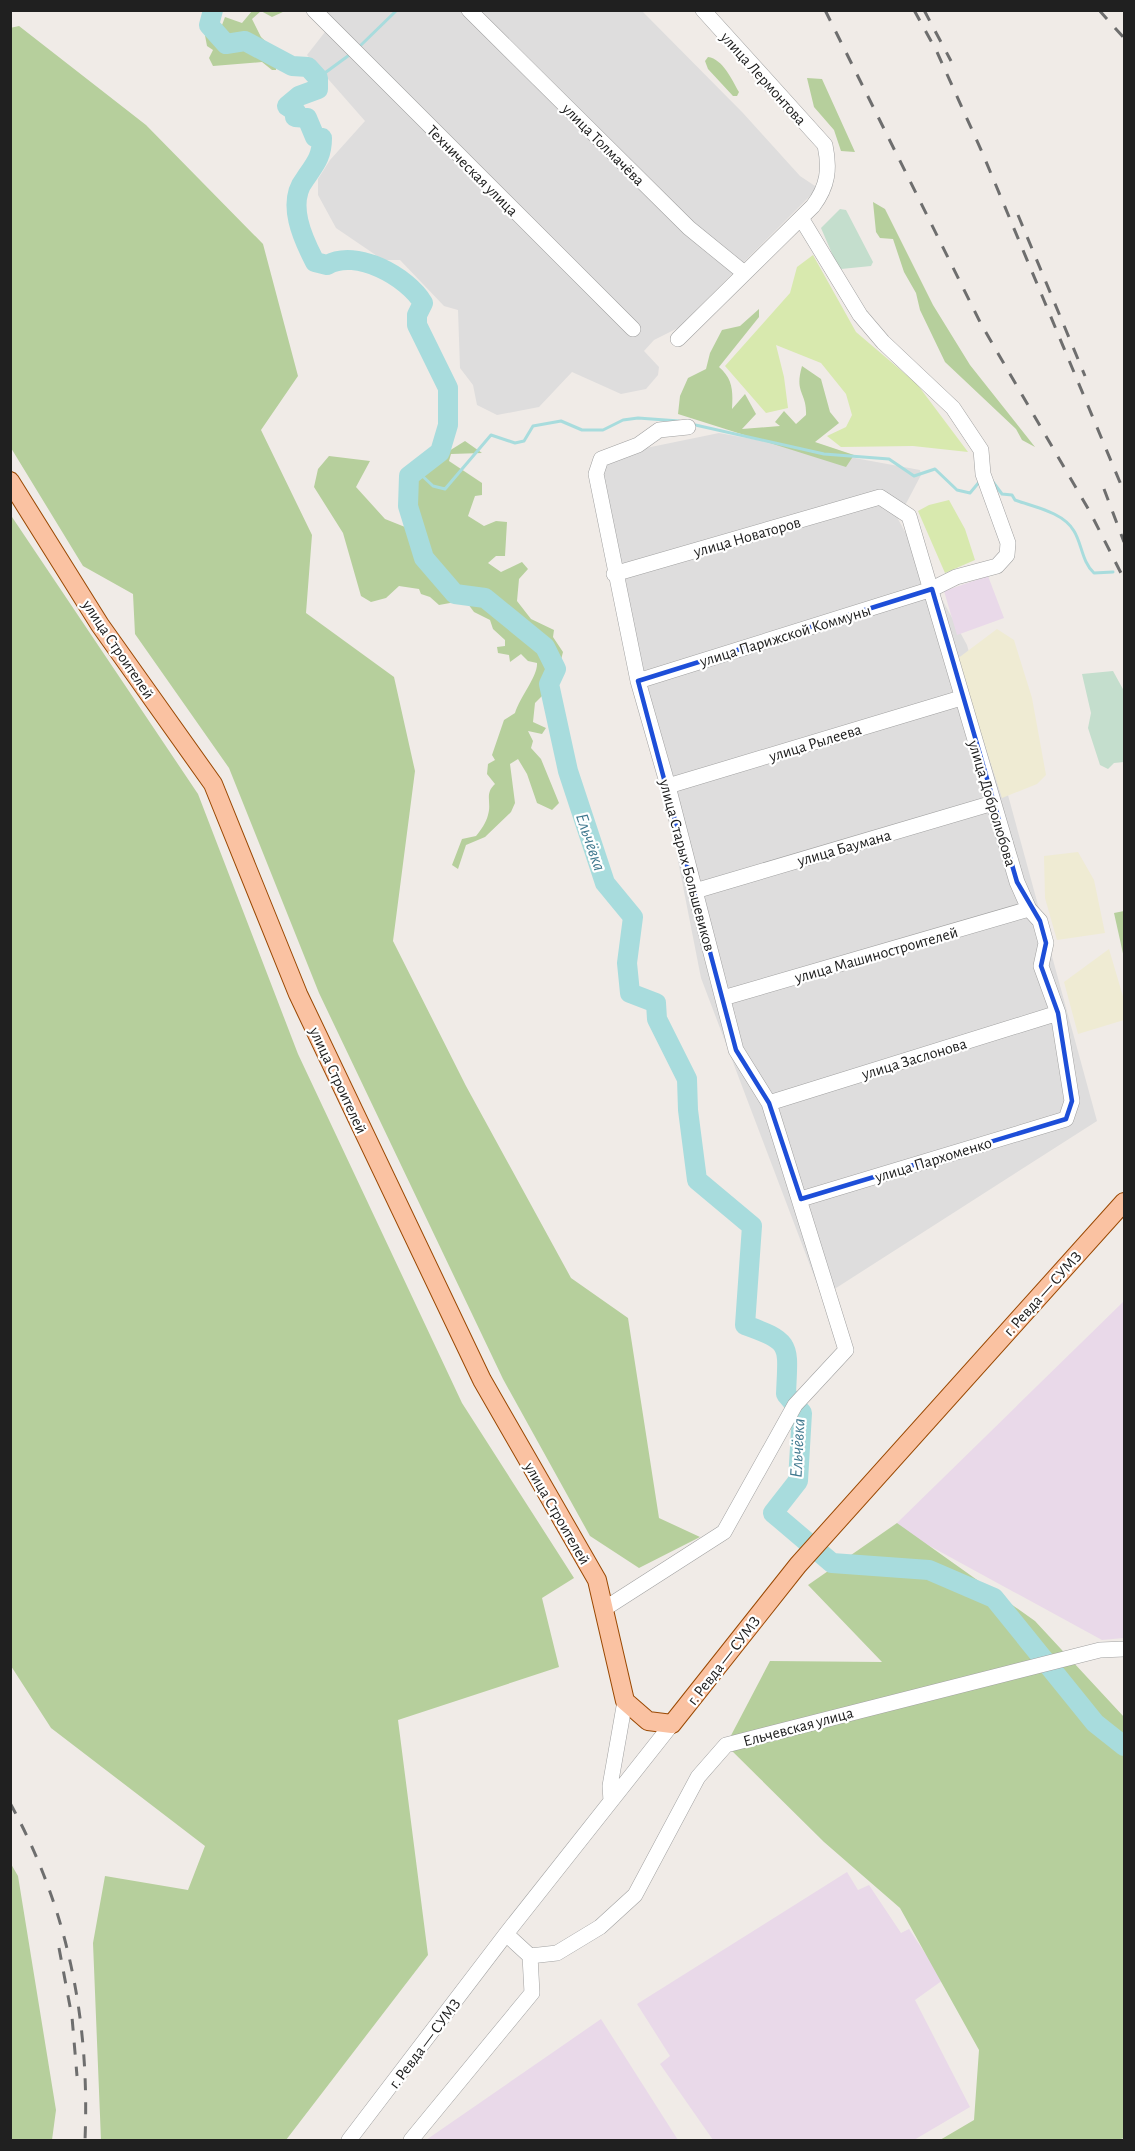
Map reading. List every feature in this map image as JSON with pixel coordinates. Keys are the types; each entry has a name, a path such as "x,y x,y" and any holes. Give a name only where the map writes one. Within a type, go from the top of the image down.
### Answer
{"main road":[{"name":"улица Строителей","path":"10,481 100,625 213,784 303,1005 482,1380 597,1580 626,1701"},
{"name":"г. Ревда — СУМЗ","path":"672,1724 798,1565 1125,1202"},
{"path":"626,1701 648,1721 672,1724"}],"street":[{"name":"Техническая улица","path":"314,10 633,329"},
{"name":"улица Толмачёва","path":"469,10 689,228 743,272"},
{"name":"улица Лермонтова","path":"703,10 825,145 828,168 825,188 801,218"},
{"path":"678,339 743,272 801,218"},
{"name":"улица Парижской Коммуны","path":"638,681 932,589 956,577 997,566 1006,555 1008,543 983,474 981,450 953,408 884,342 861,315 801,218"},
{"name":"улица Старых Большевиков","path":"604,1609 724,1532 795,1405 846,1350 801,1199 769,1103 736,1050 668,786 638,681 614,574 596,474 601,459 638,446 659,430 688,427"},
{"name":"улица Добролюбова","path":"880,497 909,516 1017,882 1029,909 1040,921 1046,943 1041,966 1058,1013 1072,1101 1066,1119"},
{"name":"улица Новаторов","path":"614,574 880,497"},
{"name":"улица Рылеева","path":"668,786 961,698"},
{"name":"улица Баумана","path":"695,891 993,803"},
{"name":"улица Машиностроителей","path":"723,998 1029,909"},
{"name":"улица Заслонова","path":"769,1103 1058,1013"},
{"name":"улица Пархоменко","path":"801,1199 1066,1119"},
{"name":"Ельчевская улица","path":"530,1956 557,1953 600,1927 635,1894 698,1778 726,1745 1100,1650 1125,1649"},
{"name":"улица Строителей","path":"611,1801 610,1786 626,1701"},
{"name":"г. Ревда — СУМЗ","path":"349,2140 506,1934 672,1724"},
{"path":"411,2140 532,1993 530,1956 506,1934"}],"highlighted area":[{"path":"932,589 1017,882 1040,921 1046,943 1041,966 1058,1013 1072,1101 1066,1119 801,1199 769,1103 736,1050 638,681"}],"shaded area":[{"path":"320,11 642,11 743,113 800,176 818,188 678,328 654,340 644,351 659,367 658,375 646,389 621,394 572,372 539,407 497,415 477,405 473,385 460,368 458,310 444,306 400,260 383,260 336,228 318,195 318,179 330,160 365,121 307,55 332,23"},
{"path":"719,433 920,470 921,475 898,519 967,645 1097,1121 822,1297 701,978 601,468 605,461 646,448"},
{"path":"988,576 1004,618 957,635 944,591"},
{"path":"997,629 1014,640 1032,698 1046,775 1037,784 1002,798 957,659"},
{"path":"1078,852 1094,880 1105,933 1057,940 1045,898 1044,856"},
{"path":"1109,949 1124,1000 1124,1020 1078,1034 1064,982"},
{"path":"1124,1301 1124,1638 1102,1640 906,1533 897,1523"},
{"path":"847,1872 858,1890 869,1885 901,1933 909,1929 943,1980 915,2000 970,2107 914,2140 713,2140 660,2064 670,2056 637,2004"},
{"path":"601,2019 678,2140 426,2140 549,2055"}],"green space":[{"path":"252,11 261,11 252,19 261,37 278,53 275,60 270,60 276,65 276,70 272,70 262,62 213,66 209,58 213,50 207,46 204,30 206,23 215,20 222,25 225,17 242,23"},
{"path":"261,11 285,11 272,17"},
{"path":"19,26 146,125 263,244 298,376 261,430 312,535 306,613 394,677 415,771 393,941 466,1086 571,1278 628,1318 659,1518 700,1537 639,1568 590,1536 503,1379 319,993 229,768 135,634 133,594 83,566 11,448 10,28"},
{"path":"708,57 718,62 726,71 739,92 737,96 733,96 708,69 705,61"},
{"path":"807,78 822,79 855,152 841,151 834,130 814,107"},
{"path":"873,202 885,209 933,305 970,365 1035,447 1022,440 1016,429 945,362 920,310 916,293 904,272 893,239 880,238 876,232"},
{"path":"840,209 846,210 873,262 871,266 841,269 837,265 821,228"},
{"path":"813,255 856,332 917,384 968,452 913,446 841,447 827,436 846,427 852,415 846,394 821,363 776,345 784,377 788,408 766,413 725,366 790,293 797,267"},
{"path":"759,309 759,317 719,367 727,376 731,386 732,409 745,394 756,414 742,429 780,426 775,422 784,411 796,424 806,415 799,382 802,366 821,379 830,412 839,423 815,442 854,455 846,467 678,414 680,396 688,378 706,369 710,353 722,330 740,326"},
{"path":"465,441 482,453 451,454 449,461 482,483 482,495 475,496 468,516 484,526 496,521 507,522 505,556 496,556 488,563 501,572 522,562 528,569 519,579 517,601 531,619 554,630 553,637 563,652 555,683 535,703 533,722 546,728 542,734 528,731 533,741 531,748 541,759 559,803 552,810 537,803 527,774 518,759 510,764 515,803 511,812 485,837 466,845 458,869 452,865 462,839 476,836 487,818 489,795 495,784 487,774 488,764 495,760 492,755 504,720 515,713 535,674 537,663 528,661 521,654 510,662 509,655 498,653 497,647 505,646 505,640 493,629 490,620 474,612 468,604 461,601 439,605 430,597 421,594 419,589 399,586 386,598 371,602 361,596 343,533 314,487 318,469 329,456 370,461 356,487 385,519 405,527 401,511 401,481"},
{"path":"949,500 965,529 975,560 945,573 918,511 929,505"},
{"path":"10,514 198,794 298,1054 462,1403 574,1578 542,1598 559,1667 398,1720 428,1955 286,2140 101,2140 93,1943 105,1876 188,1890 205,1846 51,1728 11,1666"},
{"path":"1113,671 1124,691 1124,762 1114,763 1108,769 1100,765 1088,728 1091,713 1082,674"},
{"path":"1124,911 1124,958 1114,913"},
{"path":"897,1523 1035,1621 1124,1717 1124,2138 1118,2140 940,2140 974,2120 979,2050 900,1908 824,1842 726,1745 770,1661 882,1662 808,1585"},
{"path":"11,1864 18,1876 56,2110 52,2140 11,2140"}],"waterway":[{"name":"Ельчёвка","path":"213,10 209,25 226,44 245,41 292,66 308,67 318,78 318,89 299,96 287,106 296,112 295,117 307,118 315,137 322,138 319,155 299,189 297,199 298,221 315,262 327,265 352,260 380,268 406,284 423,303 417,315 417,325 448,388 448,425 440,452 409,476 408,506 424,558 455,594 485,598 545,647 556,669 549,684 568,771 605,883 633,917 627,963 630,993 656,1003 657,1019 687,1079 688,1110 697,1180 752,1226 745,1325 780,1341 787,1355 786,1394 802,1413 798,1481 773,1513 832,1563 929,1570 994,1598 1095,1723 1124,1746"},
{"path":"359,47 397,10"},
{"path":"318,78 352,53"},
{"path":"416,470 433,486 445,489 491,435 515,443 524,441 533,426 561,421 582,430 603,430 623,420 638,418 679,421"},
{"path":"691,424 824,454 889,459 914,476 935,469 957,490 970,493 980,481"},
{"path":"990,478 1002,494 1012,495 1015,500 1048,511 1069,524 1077,536 1087,564 1094,573 1113,572"}],"railway":[{"path":"825,10 981,324 1090,512 1124,579"},
{"path":"914,10 937,52 982,152 1124,492"},
{"path":"924,10 951,61"},
{"path":"1099,10 1124,38"},
{"path":"1018,215 1085,376"},
{"path":"1104,489 1124,542"},
{"path":"10,1803 47,1883 61,1924 71,1966 84,2052 85,2140"},
{"path":"59,1948 72,2017 77,2076"}]}
